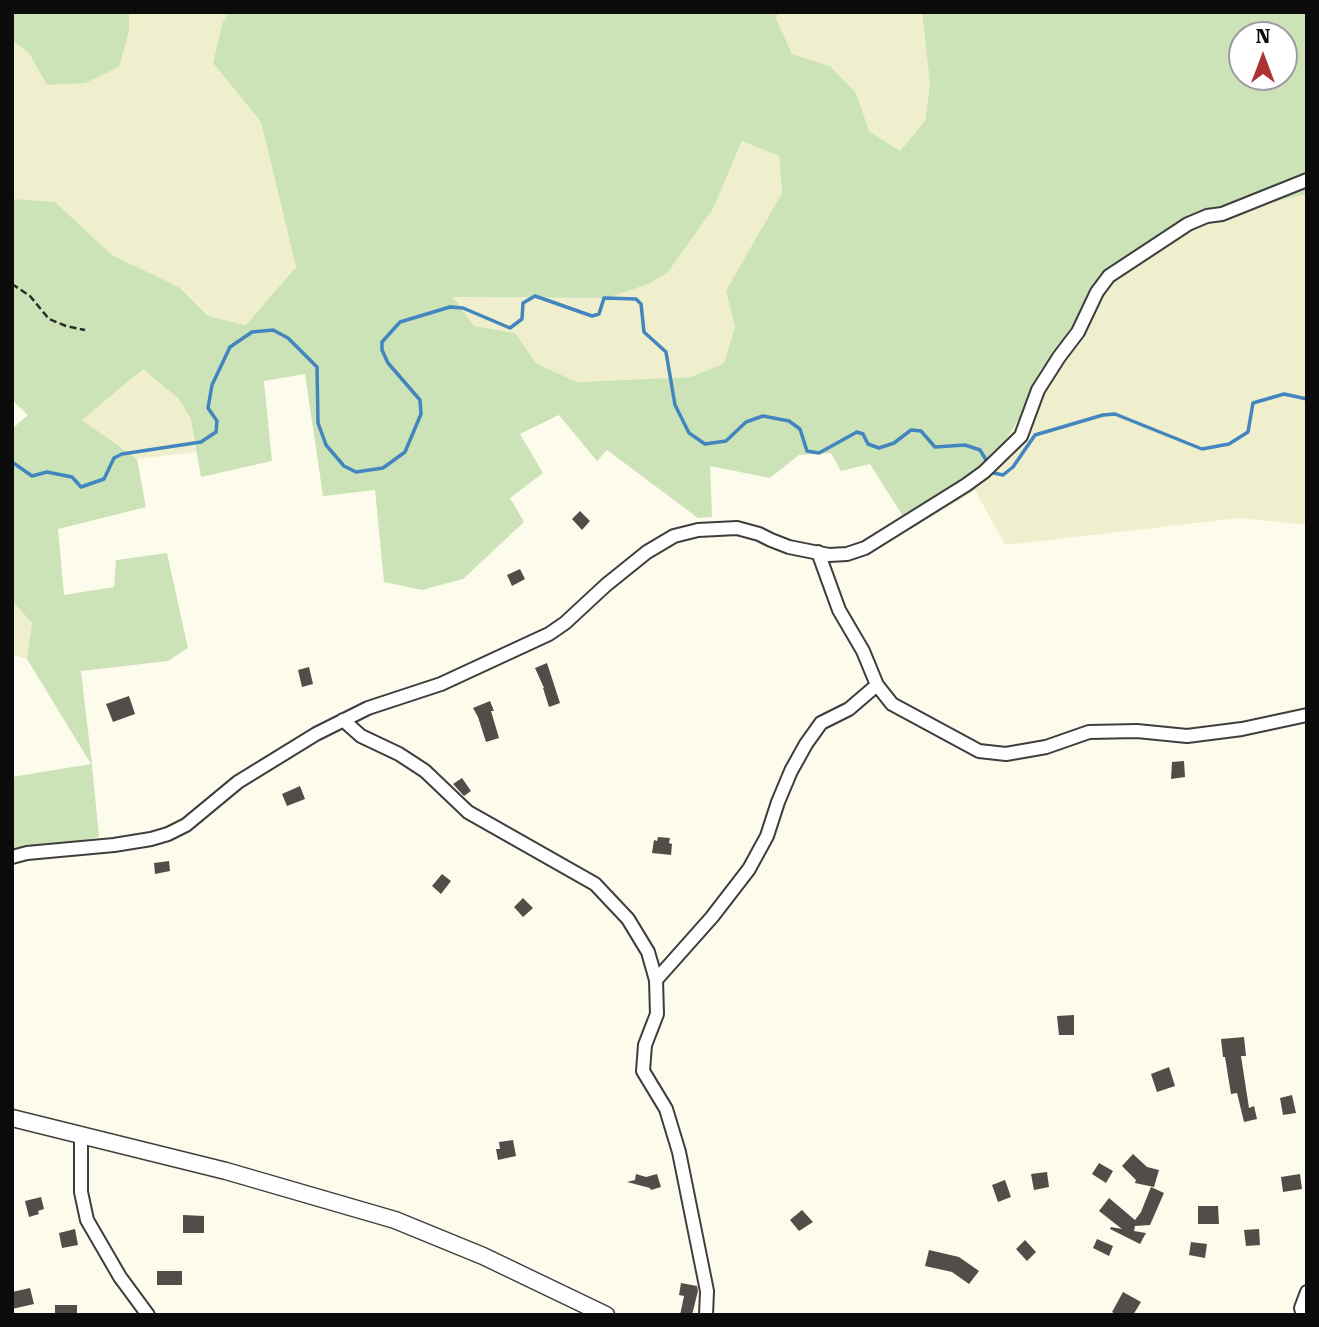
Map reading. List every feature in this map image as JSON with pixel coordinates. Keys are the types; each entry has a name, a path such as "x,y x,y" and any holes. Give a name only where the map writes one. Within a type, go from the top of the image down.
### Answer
{"street":[{"path":"12,857 27,853 114,845 168,834 186,825 238,782 342,720 368,708 441,684 549,634 647,552 674,536 698,530 737,527 789,547 829,555 847,554 866,548 984,472 1021,436 1038,390 1078,332 1097,292 1109,276 1188,224 1207,216 1222,214 1307,180"},
{"path":"818,552 839,610 863,651 877,685 892,704 979,751 1006,754 1046,747 1089,732 1137,731 1187,736 1242,729 1307,715"},
{"path":"656,980 712,917 749,869 766,836 791,771 821,723 849,709 877,685"},
{"path":"342,720 361,736 399,754 425,771 468,812 595,884 628,919 648,952 656,980 657,1014 645,1045 643,1071 666,1109 679,1152 707,1291 706,1315"},
{"path":"12,1118 226,1171 395,1220 483,1256 606,1315"},
{"path":"82,1136 81,1192 87,1220 120,1277 148,1315"},
{"path":"1303,1315 1301,1308 1307,1292"}],"path":[{"path":"12,284 30,296 49,319 85,330"}],"green space":[{"path":"12,12 129,12 129,31 119,67 85,83 47,85 29,53 12,40"},
{"path":"129,12 229,12 222,24 213,63 261,122 296,267 247,325 208,316 179,287 112,255 55,202 12,201 12,40 29,53 47,85 129,31"},
{"path":"229,12 778,12 776,19 792,54 830,66 856,93 869,131 900,151 925,121 930,84 922,12 1307,12 1307,194 1210,218 1149,245 1105,270 1070,337 1040,370 1021,415 975,490 911,529 870,464 841,471 831,453 799,455 770,478 710,466 712,517 698,518 607,450 597,461 559,415 520,434 543,473 510,498 524,522 463,579 422,590 384,582 375,490 323,496 305,374 264,381 272,461 201,477 191,420 179,399 143,369 82,420 137,459 146,507 58,529 64,595 114,587 116,560 167,553 188,648 168,661 81,671 99,837 12,853 12,777 91,764 27,659 32,623 12,601 12,429 28,415 12,400 12,201 55,202 112,255 179,287 208,316 246,325 296,267 261,122 213,63 222,24","holes":["742,141 779,156 782,193 726,291 735,327 724,363 691,377 577,382 537,364 515,333 474,326 453,297 607,298 648,284 668,272 713,209"]},
{"path":"778,12 922,12 930,84 925,122 900,151 868,131 856,93 830,66 792,54 775,19"},
{"path":"742,141 779,156 782,193 727,291 735,327 724,363 691,377 576,382 537,364 515,333 474,326 453,297 607,298 668,272 713,209"},
{"path":"1307,194 1307,525 1240,518 1005,545 975,490 1021,415 1040,370 1070,337 1105,270 1149,245 1210,218"},
{"path":"143,368 179,399 191,420 196,452 137,459 82,420"},
{"path":"12,601 32,623 27,659 12,654"}],"building":[{"path":"580,511 590,521 582,530 572,519"},
{"path":"520,569 525,579 512,586 507,575"},
{"path":"547,663 560,703 549,707 535,668"},
{"path":"309,667 313,684 302,687 298,670"},
{"path":"129,696 135,714 113,722 106,704"},
{"path":"490,701 499,738 486,742 473,708"},
{"path":"1184,761 1185,777 1171,779 1172,762"},
{"path":"462,778 471,791 464,796 453,784"},
{"path":"300,786 305,799 287,806 282,794"},
{"path":"658,837 670,838 671,855 652,853 654,840 657,841"},
{"path":"169,861 170,871 155,874 154,863"},
{"path":"442,874 451,881 441,894 432,886"},
{"path":"523,898 533,908 523,917 514,907"},
{"path":"1074,1015 1074,1035 1059,1035 1057,1016"},
{"path":"1244,1037 1246,1056 1241,1056 1249,1108 1254,1106 1257,1119 1244,1122 1237,1093 1231,1094 1221,1039"},
{"path":"1169,1067 1175,1086 1157,1092 1151,1074"},
{"path":"1292,1095 1296,1113 1283,1115 1280,1098"},
{"path":"513,1140 516,1156 498,1160 496,1149 500,1149 499,1142"},
{"path":"1133,1154 1147,1167 1159,1170 1154,1187 1135,1183 1136,1180 1122,1166"},
{"path":"1099,1163 1113,1171 1106,1183 1092,1174"},
{"path":"1047,1172 1049,1187 1034,1190 1031,1174"},
{"path":"636,1174 646,1177 657,1174 661,1187 651,1190 627,1182 635,1180"},
{"path":"1300,1174 1302,1189 1283,1192 1281,1177"},
{"path":"1005,1180 1011,1197 998,1202 992,1185"},
{"path":"1151,1187 1164,1193 1150,1225 1135,1226 1134,1231 1146,1233 1140,1244 1110,1229 1122,1229 1099,1211 1109,1198 1135,1220"},
{"path":"41,1197 44,1209 29,1217 25,1201"},
{"path":"1198,1206 1218,1206 1219,1224 1198,1224"},
{"path":"802,1210 813,1222 799,1231 790,1220"},
{"path":"183,1215 204,1216 204,1233 183,1233"},
{"path":"75,1229 78,1245 62,1248 59,1233"},
{"path":"1259,1229 1260,1245 1246,1246 1244,1230"},
{"path":"1097,1239 1113,1246 1109,1256 1093,1248"},
{"path":"1025,1240 1036,1252 1027,1261 1016,1249"},
{"path":"1191,1242 1207,1244 1205,1258 1189,1255"},
{"path":"929,1250 959,1257 979,1271 969,1284 952,1272 925,1266"},
{"path":"157,1271 182,1271 182,1285 157,1285"},
{"path":"681,1283 697,1286 692,1315 680,1315 684,1296 679,1295"},
{"path":"30,1288 34,1304 12,1309 12,1292"},
{"path":"1123,1292 1141,1302 1133,1315 1117,1315 1112,1312"},
{"path":"55,1305 77,1305 77,1315 55,1315"}],"waterway":[{"path":"12,462 32,476 47,472 72,477 81,487 104,479 114,458 122,454 201,442 216,432 217,421 208,408 212,385 230,347 252,332 273,330 288,338 317,367 318,423 326,445 344,466 356,472 383,468 405,452 421,414 420,400 388,363 382,350 382,342 400,322 450,307 463,308 510,328 522,319 523,303 535,296 592,316 599,314 604,298 636,299 641,304 644,332 666,352 675,405 689,433 705,444 726,441 746,422 763,416 789,421 800,429 807,451 819,453 857,432 863,434 868,444 879,448 894,443 911,430 921,431 935,447 965,445 980,450 988,463"},
{"path":"992,470 1003,475 1013,467 1035,435 1103,415 1115,414 1202,449 1229,444 1248,432 1253,403 1284,394 1307,399"}]}
